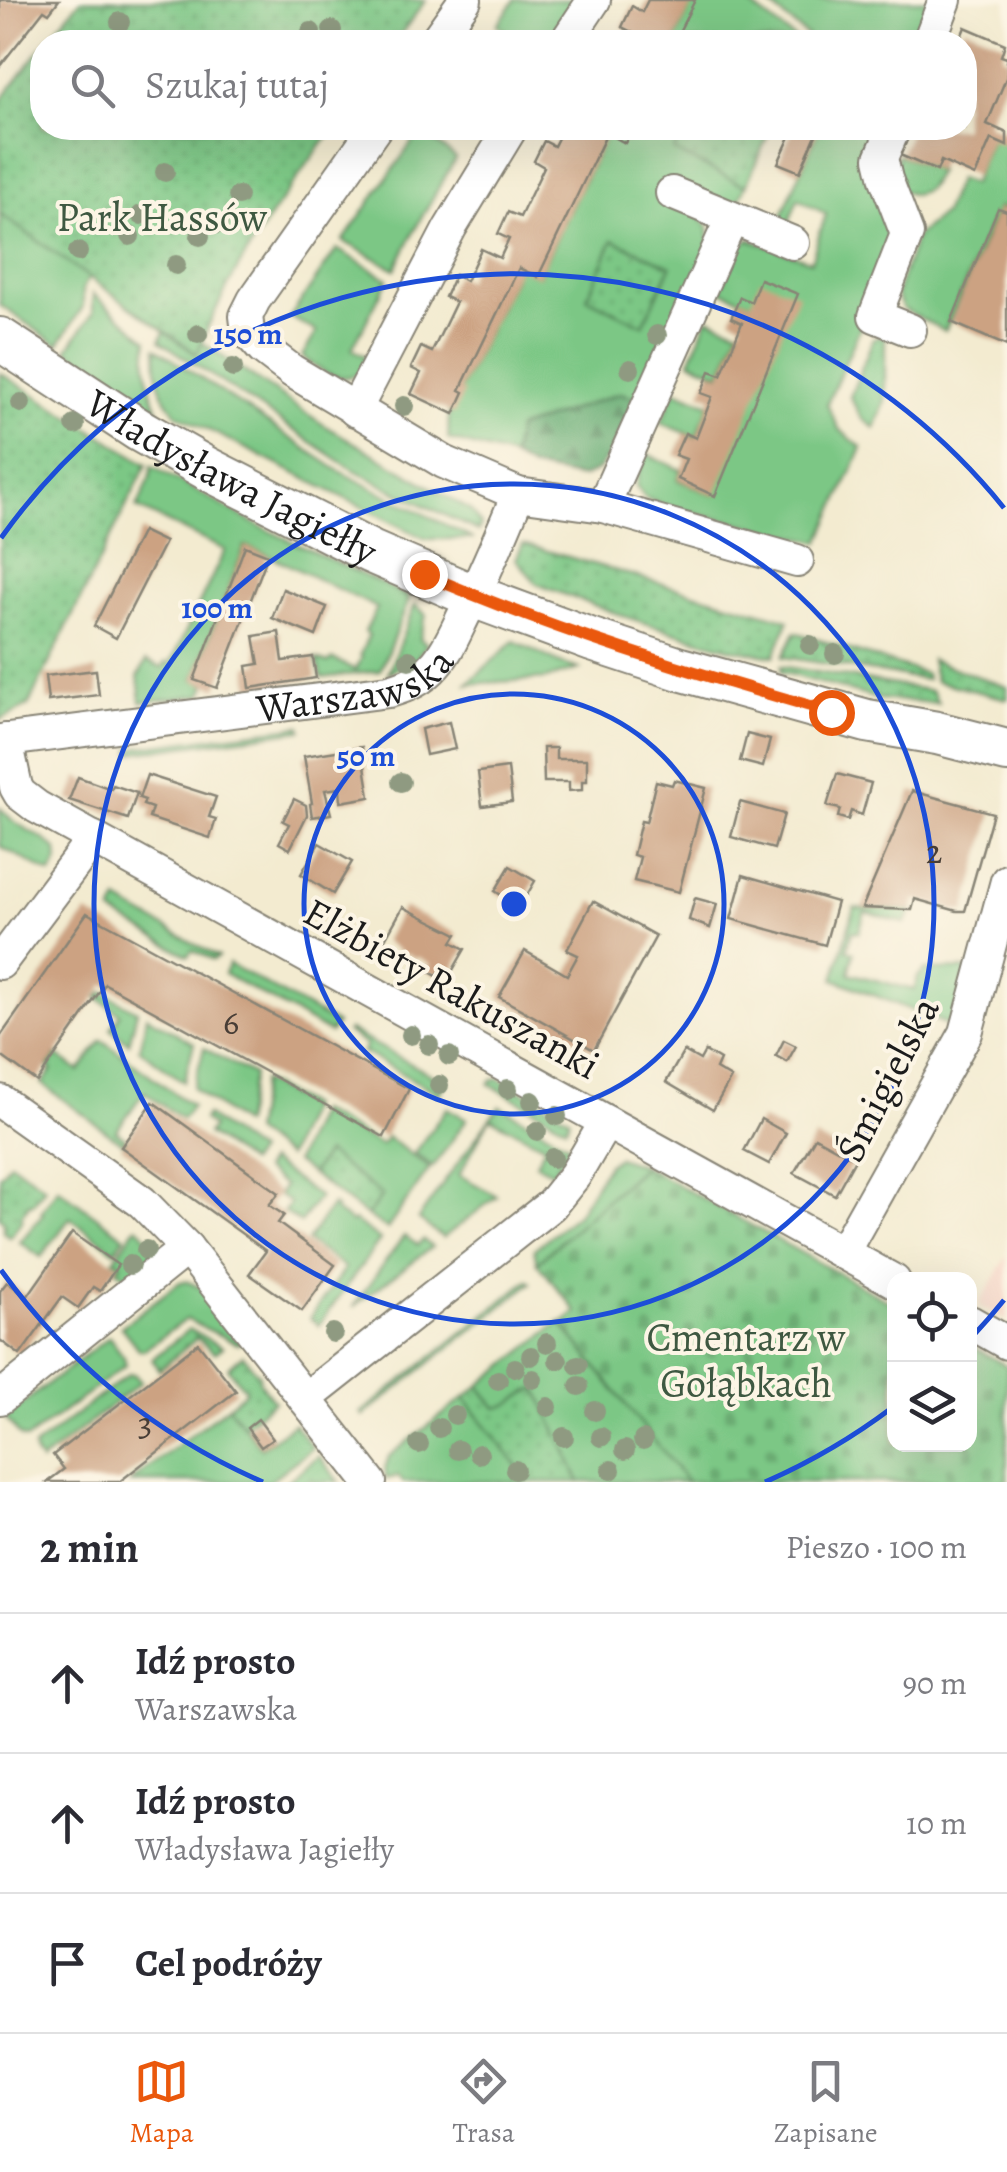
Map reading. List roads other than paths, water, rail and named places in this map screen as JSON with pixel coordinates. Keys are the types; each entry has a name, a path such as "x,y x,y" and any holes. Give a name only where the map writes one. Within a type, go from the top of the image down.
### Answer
{"street":[{"path":"444,30 465,0"},
{"path":"574,30 594,0"},
{"path":"934,30 946,0"},
{"path":"367,140 246,316 248,332 263,349 292,371 444,462 518,494 603,506 797,561"},
{"path":"355,410 450,228 504,140"},
{"path":"889,140 881,158 907,234 875,316 910,330"},
{"path":"672,193 792,244"},
{"path":"603,506 732,218"},
{"name":"Władysława Jagiełły","path":"0,339 206,468 356,545 473,596"},
{"path":"473,596 518,494"},
{"name":"Warszawska","path":"3,741 406,686 435,665 473,596 680,669 866,722 938,733 1007,751"},
{"name":"Elżbiety Rakuszanki","path":"3,741 20,794 37,807 887,1277"},
{"path":"0,963 94,838"},
{"name":"Śmigielska","path":"843,1252 966,1033 1007,881"},
{"path":"0,1101 142,1202 187,1248 370,1482"},
{"path":"304,1398 552,1204 575,1175 606,1122"},
{"path":"0,1398 187,1248"},
{"path":"977,1326 1007,1343"}],"park label":[{"name":"Park Hassów","path":"162,217"},
{"name":"Cmentarz w Gołąbkach","path":"746,1360"}]}
